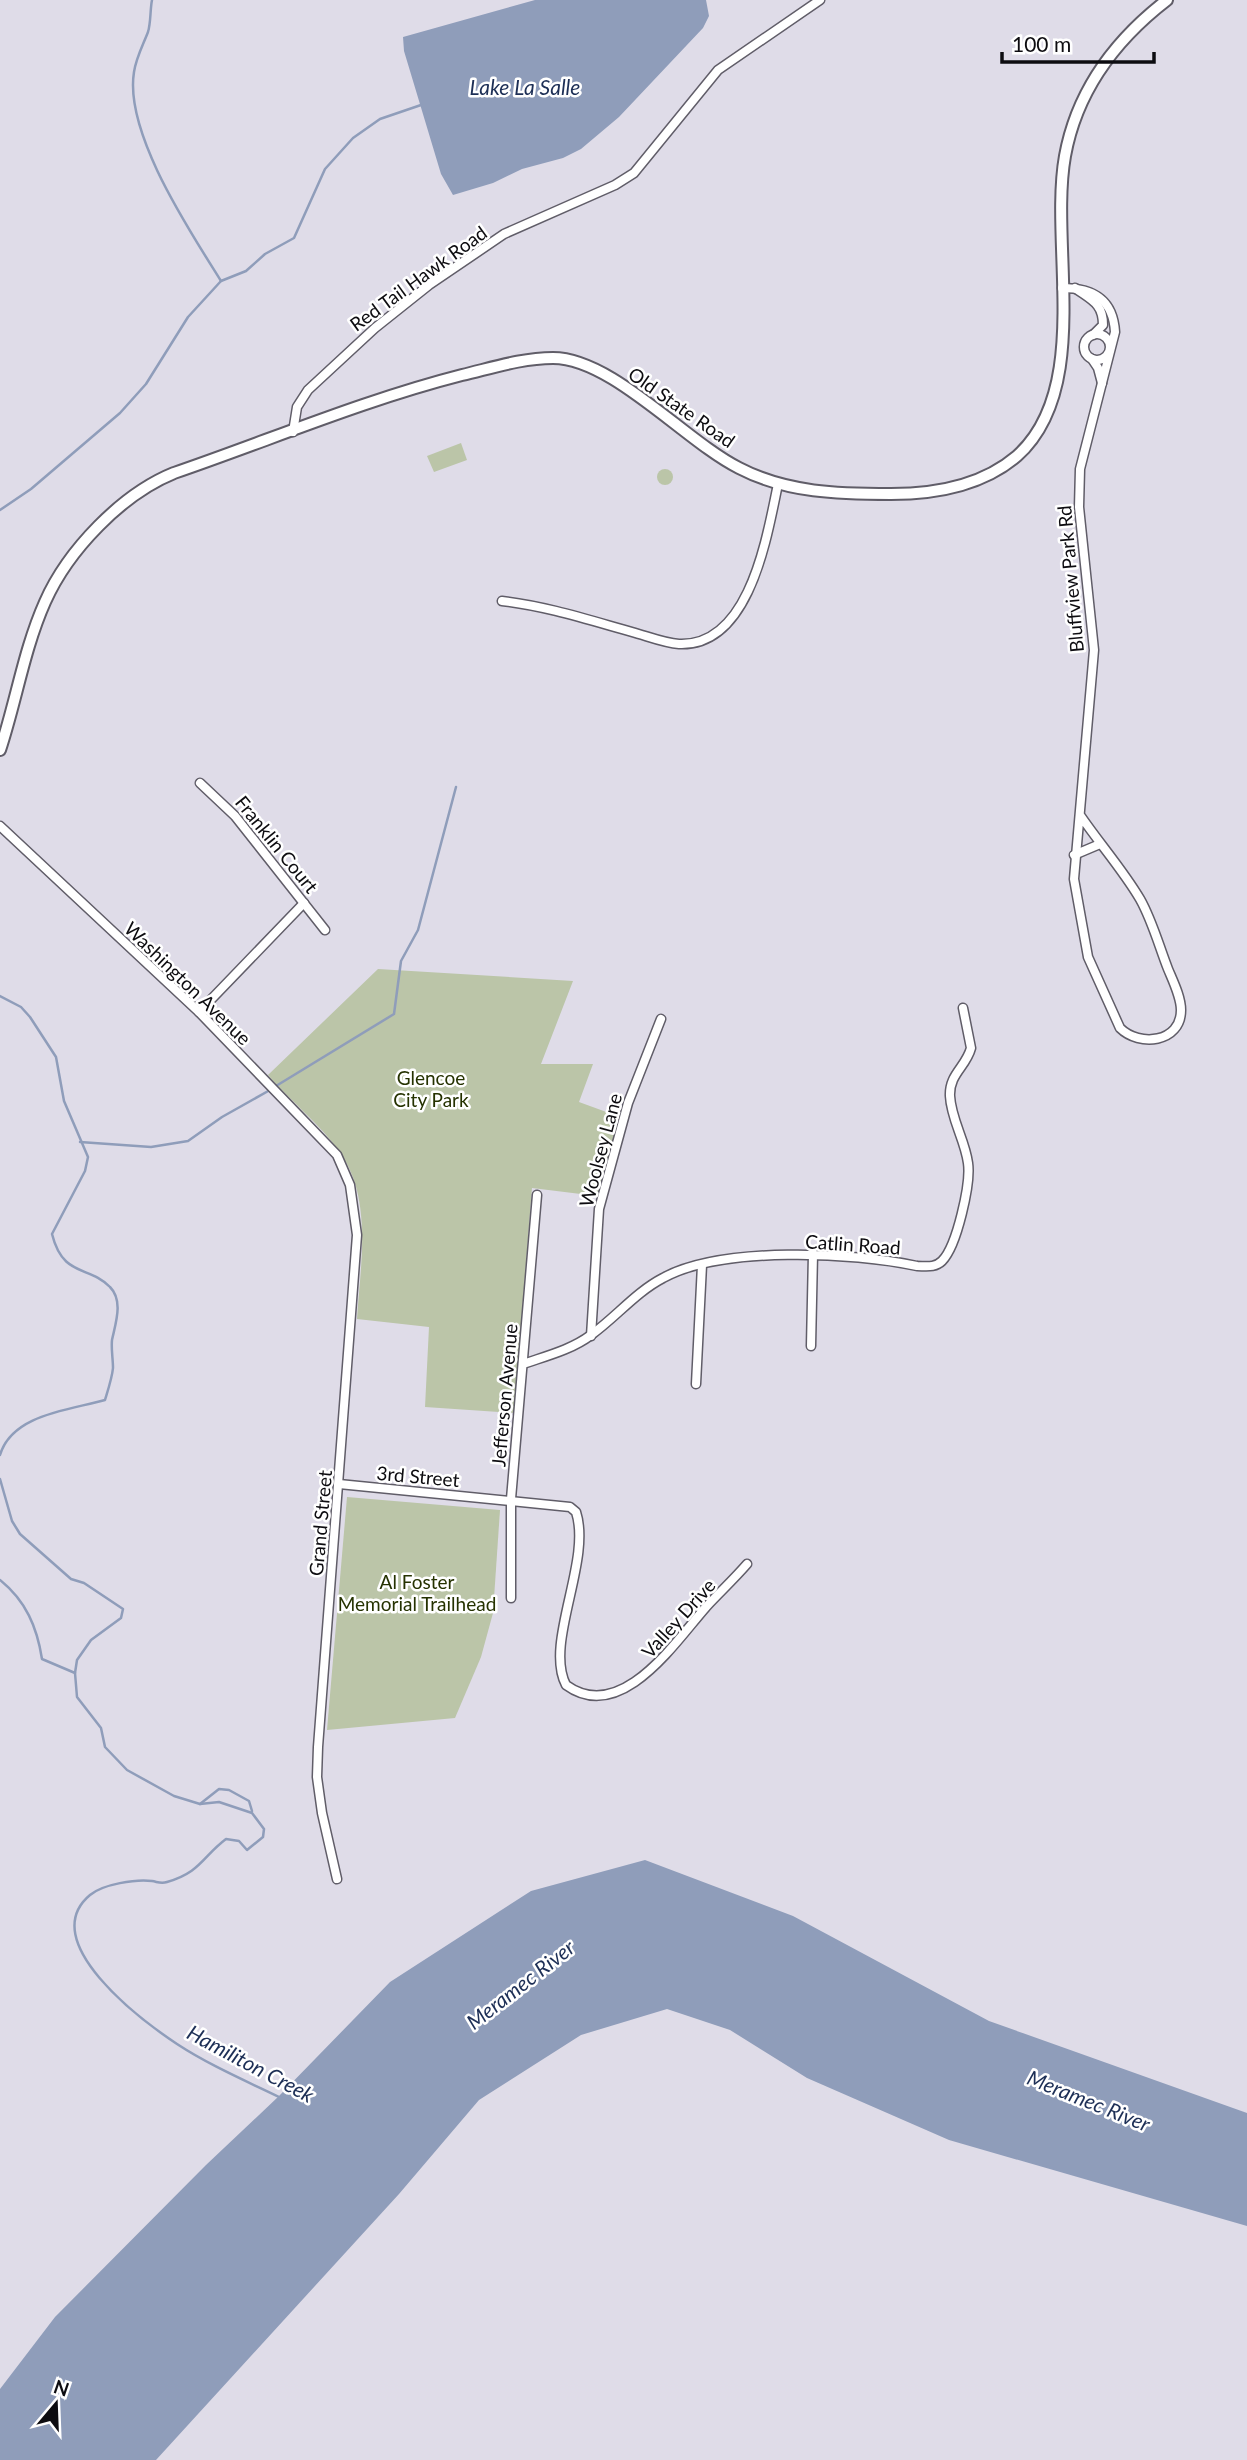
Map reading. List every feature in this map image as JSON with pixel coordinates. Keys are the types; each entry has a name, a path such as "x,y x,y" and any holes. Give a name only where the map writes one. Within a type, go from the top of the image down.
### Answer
{"street":[{"name":"Red Tail Hawk Road","path":"293,432 297,407 308,390 375,328 429,285 504,234 615,186 634,173 718,70 820,0"},
{"name":"Old State Road","path":"0,750 45,602 64,570 106,519 134,494 158,480 423,385 516,362 563,358 602,373 723,459 778,484 848,494 918,493 971,483 1012,460 1036,432 1054,390 1062,344 1060,196 1073,127 1100,67 1131,31 1167,0"},
{"name":"Bluffview Park Rd","path":"1062,288 1096,293 1103,298 1115,324 1111,354 1080,469 1079,507 1094,650 1074,855 1077,906 1088,957 1120,1028 1128,1036 1144,1042 1166,1035 1177,1023 1181,1011 1174,984 1140,900 1080,815"},
{"path":"1075,288 1096,301 1102,309 1103,325 1085,344 1098,368 1102,383"},
{"path":"1090,357 1100,359 1109,351 1104,337 1093,335"},
{"path":"502,601 537,605 676,644 705,639 727,623 746,597 768,533 778,484"},
{"name":"Franklin Court","path":"200,783 235,816 325,930"},
{"name":"Washington Avenue","path":"0,826 199,1012 337,1156 345,1170"},
{"path":"1074,855 1100,845"},
{"path":"199,1012 304,903"},
{"name":"Catlin Road","path":"523,1364 574,1346 591,1336 648,1286 679,1270 740,1259 813,1254 931,1266 945,1258 965,1199 969,1177 967,1155 950,1095 953,1076 971,1048 963,1009"},
{"name":"Woolsey Lane","path":"591,1336 599,1209 628,1103 661,1019"},
{"name":"Grand Street","path":"337,1879 317,1777 357,1235 345,1170"},
{"name":"Jefferson Avenue","path":"510,1598 511,1499 537,1195"},
{"path":"811,1346 813,1254"},
{"path":"696,1384 702,1265"},
{"name":"3rd Street","path":"339,1484 511,1499 570,1507 576,1512 577,1552 558,1662 566,1685 586,1696"},
{"name":"Valley Drive","path":"586,1696 614,1692 655,1668 747,1564"}],"green space":[{"path":"461,443 467,460 434,472 427,456"},
{"path":"665,469 671,471 671,483 665,485 659,483 657,477 659,471"},
{"name":"Glencoe City Park","path":"378,969 573,981 541,1064 593,1064 579,1102 620,1117 597,1196 532,1188 514,1413 425,1407 429,1327 357,1319 362,1237 358,1196 353,1177 337,1148 268,1075"},
{"name":"Al Foster Memorial Trailhead","path":"347,1497 500,1510 493,1613 481,1657 455,1718 327,1730"}],"water":[{"name":"Lake La Salle","path":"535,0 706,0 709,16 703,28 619,117 581,149 563,158 522,169 493,183 453,195 441,174 404,51 403,37"},
{"name":"Meramec River","path":"645,1860 793,1916 989,2021 1247,2113 1247,2226 949,2140 807,2078 730,2030 667,2009 581,2035 479,2100 399,2194 156,2460 0,2460 0,2389 55,2317 206,2165 279,2096 390,1982 531,1891"}],"waterway":[{"path":"152,0 150,24 134,72 134,96 139,123 162,181 221,281"},
{"path":"0,510 31,489 120,413 146,384 188,317 221,281 246,271 265,254 294,238 325,169 353,138 380,119 421,105"},
{"path":"276,1086 394,1014 401,961 418,930 456,787"},
{"name":"Hamiliton Creek","path":"0,996 21,1007 56,1057 64,1101 88,1157 85,1171 52,1234 57,1248 70,1264 110,1287 118,1306 112,1340 113,1368 105,1400 29,1422 7,1441 0,1455"},
{"path":"80,1142 151,1147 188,1141 222,1117 270,1090"},
{"name":"Hamiliton Creek","path":"0,1479 12,1521 20,1534 71,1579 84,1583 123,1609 121,1618 91,1640 77,1660 75,1673 77,1697 101,1728 105,1747 127,1770 174,1796 200,1804 219,1802 252,1813 264,1829 263,1837 247,1850 239,1841 226,1839 194,1869 178,1878 163,1883 120,1883 90,1895 76,1914 75,1934 84,1956 99,1978 161,2033 202,2059 281,2098"},
{"path":"0,1580 17,1597 29,1615 42,1659 75,1673"},
{"path":"200,1804 219,1789 229,1790 249,1801 252,1811"}]}
